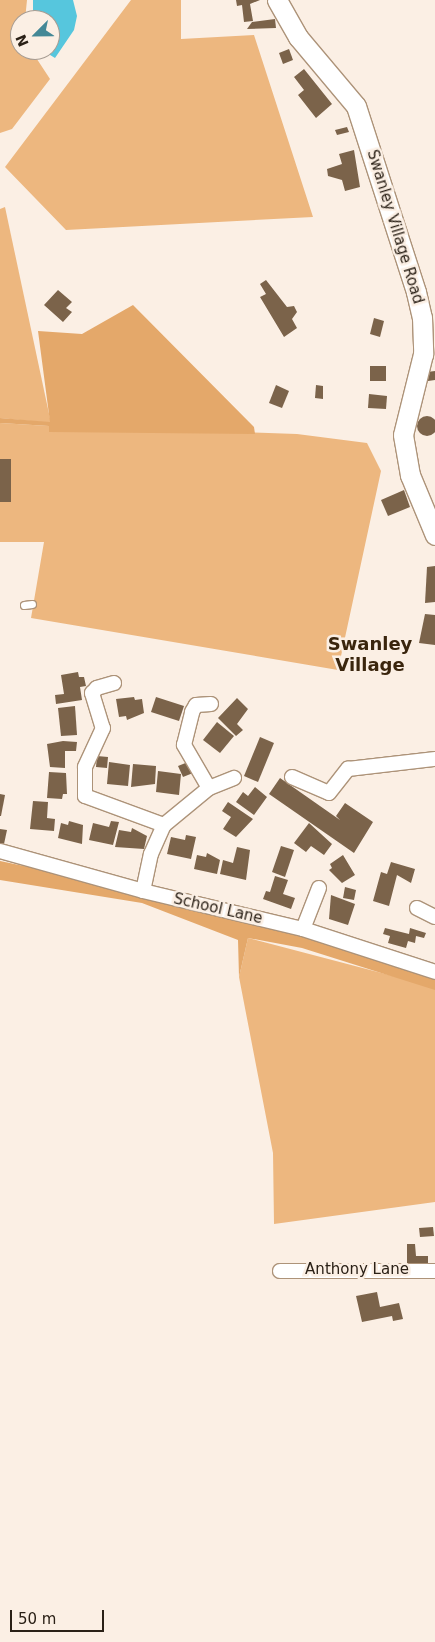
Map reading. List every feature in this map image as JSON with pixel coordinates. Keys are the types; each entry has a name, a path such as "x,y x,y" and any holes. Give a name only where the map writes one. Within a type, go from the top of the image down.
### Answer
{"street":[{"name":"Swanley Village Road","path":"277,0 298,37 356,106 420,309 428,356 403,435 410,475 435,535"},
{"path":"114,683 97,688 92,693 102,728 85,767 85,796 164,825"},
{"path":"209,788 184,744 192,712 196,705 211,704"},
{"path":"292,777 329,793 348,769 435,759"},
{"path":"143,891 151,854 164,825 209,788 234,778"},
{"name":"School Lane","path":"0,851 143,891 303,929 435,972"},
{"path":"303,929 319,888"},
{"path":"417,908 435,917"},
{"name":"Anthony Lane","path":"280,1271 435,1271"}],"lane":[{"path":"24,605 32,604"}],"shaded area":[{"path":"0,0 27,0 26,10 10,10 10,60 38,60 50,79 12,129 0,133"},
{"path":"131,0 181,0 181,39 254,35 313,217 66,230 5,167"},
{"path":"5,207 51,423 0,418 0,209"},
{"path":"133,305 254,427 255,434 49,432 49,426 0,423 0,418 50,422 38,331 82,334"},
{"path":"0,423 49,426 49,432 101,427 297,434 367,443 381,471 338,670 31,618 44,542 0,542"},
{"path":"0,861 143,891 294,932 348,952 435,976 435,990 302,948 248,938 239,977 238,940 142,903 0,880"},
{"path":"248,938 435,987 435,1202 274,1224 273,1153 239,977"}],"water":[{"path":"33,0 73,0 77,16 74,30 60,51 60,10 33,10"}],"building":[{"path":"236,0 260,0 250,4 253,21 244,22 242,5 237,6"},
{"path":"275,19 276,28 247,29 252,22"},
{"path":"289,49 293,60 283,64 279,53"},
{"path":"304,69 332,104 316,118 298,95 304,90 294,77"},
{"path":"347,127 349,132 337,135 335,130"},
{"path":"354,150 360,187 345,191 342,180 328,176 327,169 342,164 339,154"},
{"path":"266,280 287,307 294,306 297,312 292,319 297,328 284,337 260,297 266,294 260,284"},
{"path":"58,290 72,302 66,308 72,312 63,322 44,305"},
{"path":"374,318 384,321 380,337 370,334"},
{"path":"370,366 386,366 386,381 370,381"},
{"path":"435,371 435,380 428,381 427,372"},
{"path":"276,385 289,391 282,408 269,403"},
{"path":"316,385 323,386 323,399 315,398"},
{"path":"369,394 387,396 386,409 368,408"},
{"path":"427,416 434,419 437,426 434,433 427,436 420,433 417,426 420,419"},
{"path":"0,459 11,459 11,502 0,502"},
{"path":"404,490 410,507 388,516 381,500"},
{"path":"435,566 435,602 425,603 427,567"},
{"path":"425,614 435,615 435,645 419,643"},
{"path":"78,672 79,677 84,677 86,686 80,687 82,700 56,704 55,695 64,694 61,675"},
{"path":"134,697 135,700 142,699 144,713 127,720 126,716 119,717 116,699"},
{"path":"156,697 184,706 179,721 151,712"},
{"path":"237,698 248,709 237,724 243,730 236,736 218,718"},
{"path":"75,706 77,735 61,736 58,708"},
{"path":"217,722 234,736 220,753 203,740"},
{"path":"260,737 274,743 258,782 244,776"},
{"path":"63,741 77,742 76,751 65,751 65,768 50,767 47,744"},
{"path":"97,756 108,757 107,768 96,767"},
{"path":"109,762 130,765 128,786 107,784"},
{"path":"188,762 193,773 183,777 178,766"},
{"path":"133,764 156,766 155,784 131,787"},
{"path":"158,771 181,774 179,795 156,792"},
{"path":"49,772 66,773 67,794 63,794 62,799 47,798"},
{"path":"280,778 340,820 336,816 345,803 373,822 354,853 269,794"},
{"path":"255,787 267,797 254,815 236,802 243,792 248,796"},
{"path":"0,794 5,795 1,816 0,816"},
{"path":"33,801 48,802 47,818 55,819 54,831 30,829"},
{"path":"228,802 253,819 236,837 223,829 231,817 222,811"},
{"path":"69,821 83,825 82,844 58,838 61,823 68,825"},
{"path":"111,821 119,822 113,845 89,840 93,823 109,827"},
{"path":"309,823 332,844 324,855 311,846 306,852 294,843"},
{"path":"132,828 147,836 144,849 115,847 119,830 131,832"},
{"path":"0,829 7,830 4,844 0,843"},
{"path":"186,835 196,837 191,859 167,854 171,837 185,840"},
{"path":"281,846 294,850 285,877 272,872"},
{"path":"237,847 250,850 246,880 220,874 223,860 233,863"},
{"path":"207,853 220,860 217,874 194,869 197,855 206,857"},
{"path":"343,855 355,875 342,883 329,870 332,868 330,864"},
{"path":"391,862 415,869 411,883 397,875 389,906 373,901 381,872 387,874"},
{"path":"275,876 288,880 283,894 295,898 291,909 263,899 266,891 270,892"},
{"path":"345,887 356,890 354,900 343,898"},
{"path":"331,895 355,904 348,925 329,919"},
{"path":"385,928 409,934 410,928 426,933 424,938 416,936 415,943 408,941 406,948 388,943 390,936 383,934"},
{"path":"433,1227 434,1236 420,1237 419,1228"},
{"path":"407,1244 415,1244 416,1256 428,1256 428,1265 407,1265"},
{"path":"377,1292 380,1307 399,1303 403,1319 393,1321 392,1316 362,1322 356,1296"}],"district":[{"name":"Swanley Village","path":"370,655"}]}
